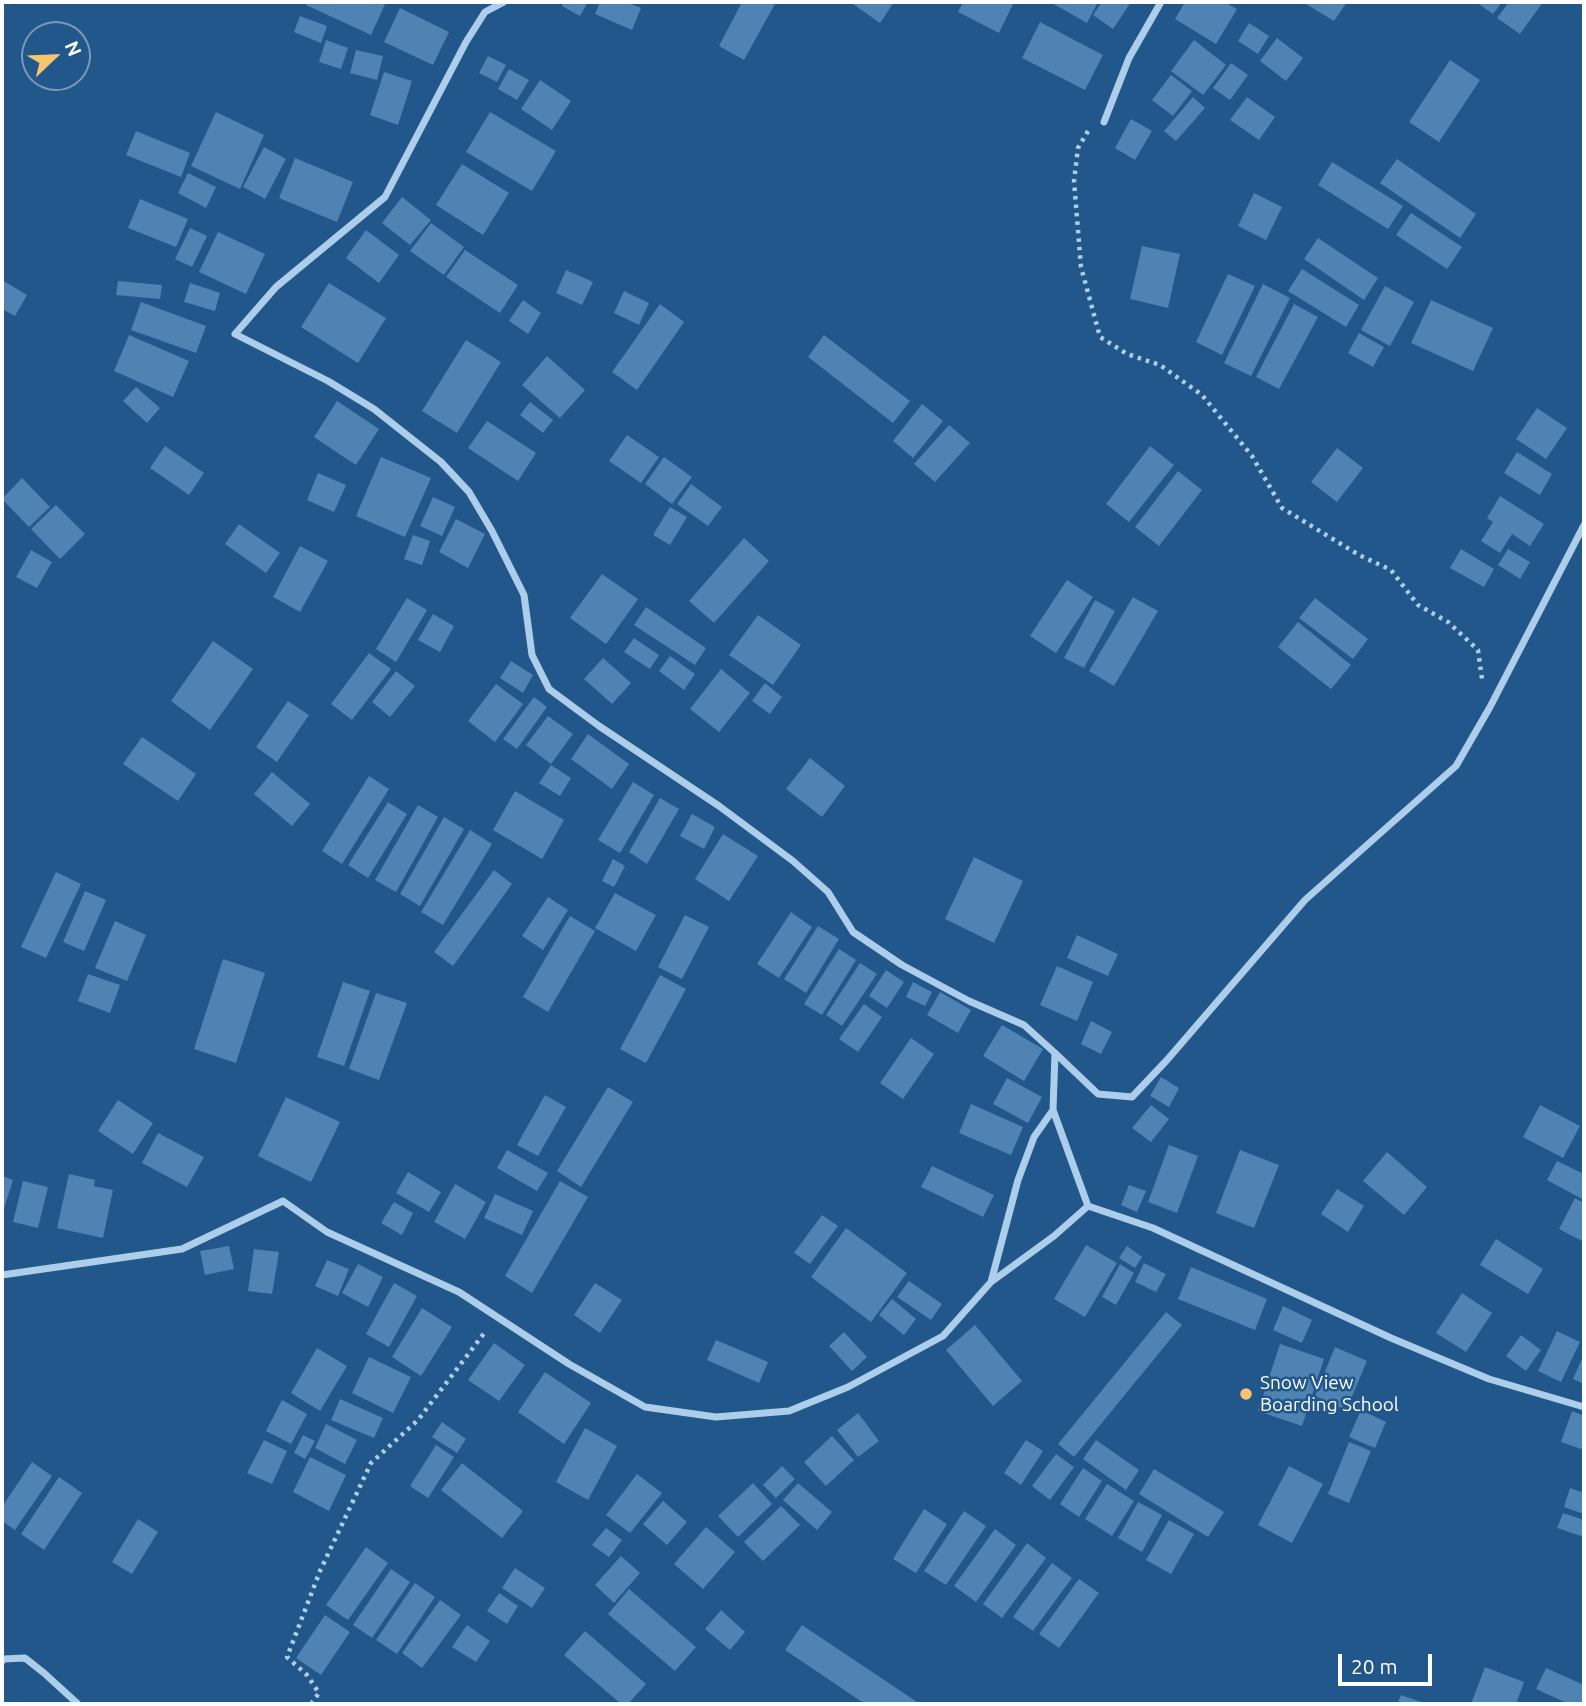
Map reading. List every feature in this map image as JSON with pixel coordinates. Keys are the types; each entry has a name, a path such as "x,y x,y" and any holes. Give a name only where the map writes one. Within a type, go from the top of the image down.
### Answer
{"street":[{"path":"504,2 485,12 466,42 385,197 276,287 234,334 374,409 441,462 469,492 524,595 532,655 549,689 599,726 719,806 793,861 828,892 853,932 902,965 969,1001 1024,1025 1098,1094 1132,1097 1305,900 1456,766 1490,707 1584,525"},
{"path":"1104,122 1129,58 1161,2"},
{"path":"1055,1053 1054,1110 1088,1206"},
{"path":"991,1282 1018,1180 1034,1137 1054,1110"},
{"path":"2,1275 182,1249 283,1201 327,1232 459,1292 569,1364 645,1408 716,1417 789,1411 848,1387 943,1336 991,1282 1054,1236 1088,1206"},
{"path":"1088,1206 1153,1228 1391,1338 1489,1379 1584,1407"},
{"path":"2,1661 24,1658 44,1672 78,1704"}],"path":[{"path":"1104,122 1088,131 1078,148 1074,181 1081,267 1100,337 1127,354 1160,365 1202,395 1252,456 1282,508 1359,555 1391,570 1418,605 1448,622 1478,650 1483,683"},
{"path":"311,1704 318,1693 307,1675 288,1657 320,1571 371,1463 418,1420 496,1318"}],"building":[{"path":"308,2 386,2 371,35 306,5"},
{"path":"564,2 588,2 580,16 562,6"},
{"path":"600,2 626,2 641,8 632,30 595,14"},
{"path":"742,2 776,2 744,60 719,46"},
{"path":"850,2 894,2 880,23"},
{"path":"963,2 1014,2 999,33 958,12"},
{"path":"1050,2 1098,2 1087,23"},
{"path":"1102,2 1131,2 1113,29 1093,15"},
{"path":"1185,2 1224,2 1237,9 1216,44 1175,19"},
{"path":"1347,2 1334,21 1306,4"},
{"path":"1476,2 1502,2 1493,14"},
{"path":"1509,2 1543,2 1520,34 1497,18"},
{"path":"400,8 449,32 433,65 384,42"},
{"path":"300,16 327,26 321,43 294,32"},
{"path":"1040,22 1103,55 1085,90 1022,58"},
{"path":"1249,23 1269,36 1258,54 1238,41"},
{"path":"1277,38 1303,58 1286,81 1260,61"},
{"path":"326,40 348,48 341,69 319,62"},
{"path":"1194,40 1226,65 1203,95 1171,71"},
{"path":"356,50 383,56 377,80 350,73"},
{"path":"488,56 506,65 497,82 479,73"},
{"path":"1450,60 1480,80 1439,142 1409,122"},
{"path":"1231,63 1248,75 1230,100 1213,88"},
{"path":"509,69 529,80 517,100 498,89"},
{"path":"384,72 412,81 398,125 370,115"},
{"path":"1171,75 1192,91 1173,116 1152,100"},
{"path":"540,80 571,101 552,130 521,109"},
{"path":"1193,97 1205,108 1176,141 1164,131"},
{"path":"1247,97 1275,117 1259,140 1230,120"},
{"path":"216,112 264,135 240,189 191,166"},
{"path":"490,112 556,151 532,191 466,152"},
{"path":"1131,119 1152,131 1135,160 1115,148"},
{"path":"136,131 190,153 181,177 126,155"},
{"path":"264,147 286,159 265,199 243,187"},
{"path":"295,158 353,182 337,222 279,198"},
{"path":"1397,159 1476,214 1460,238 1380,183"},
{"path":"1332,162 1403,206 1388,229 1318,185"},
{"path":"462,164 509,193 483,235 436,205"},
{"path":"188,173 216,187 206,208 178,193"},
{"path":"1254,193 1282,207 1266,240 1238,226"},
{"path":"402,197 431,220 410,245 382,223"},
{"path":"140,199 188,219 176,247 128,228"},
{"path":"1411,213 1462,247 1447,269 1396,235"},
{"path":"431,223 464,247 444,275 410,251"},
{"path":"190,228 207,236 192,267 175,259"},
{"path":"366,230 399,255 379,283 346,258"},
{"path":"218,232 265,254 246,294 199,272"},
{"path":"1318,238 1378,278 1364,300 1304,259"},
{"path":"1142,246 1180,254 1168,308 1130,299"},
{"path":"465,250 518,285 500,313 446,277"},
{"path":"1302,269 1359,305 1346,327 1288,291"},
{"path":"566,270 593,282 582,305 556,293"},
{"path":"1228,274 1255,286 1222,355 1196,342"},
{"path":"2,280 27,295 15,316 2,309"},
{"path":"118,281 162,285 160,299 116,295"},
{"path":"190,283 220,293 215,311 184,302"},
{"path":"329,283 386,318 358,363 301,327"},
{"path":"1263,284 1290,298 1251,376 1224,363"},
{"path":"1385,286 1414,302 1390,346 1361,330"},
{"path":"624,291 649,303 639,325 614,313"},
{"path":"523,300 541,313 528,334 509,321"},
{"path":"1431,300 1493,328 1473,371 1411,343"},
{"path":"141,302 206,326 196,353 131,330"},
{"path":"660,304 684,322 637,390 612,372"},
{"path":"1294,304 1318,317 1279,389 1256,377"},
{"path":"1359,333 1384,347 1373,367 1348,353"},
{"path":"129,335 189,361 173,397 114,371"},
{"path":"824,335 910,401 893,423 808,357"},
{"path":"466,340 501,362 457,433 422,411"},
{"path":"547,356 585,390 560,418 522,385"},
{"path":"136,387 160,408 147,423 123,401"},
{"path":"337,401 379,429 356,465 314,437"},
{"path":"530,402 553,420 543,433 520,415"},
{"path":"922,404 943,421 913,458 893,441"},
{"path":"1537,408 1567,428 1546,459 1516,439"},
{"path":"487,421 536,453 518,481 468,448"},
{"path":"949,425 970,443 935,482 914,464"},
{"path":"627,435 659,457 641,483 609,461"},
{"path":"165,446 204,473 189,495 150,468"},
{"path":"1150,446 1174,465 1129,522 1106,504"},
{"path":"1337,448 1363,468 1337,502 1311,482"},
{"path":"1517,452 1552,474 1540,495 1504,473"},
{"path":"381,457 431,478 405,537 356,516"},
{"path":"664,457 692,477 672,504 645,484"},
{"path":"1178,471 1202,490 1159,546 1135,527"},
{"path":"318,473 346,485 334,512 307,500"},
{"path":"22,478 50,507 29,527 2,499"},
{"path":"691,484 722,507 708,526 677,504"},
{"path":"1500,496 1544,524 1530,546 1512,534 1500,553 1481,541 1493,522 1487,518"},
{"path":"433,497 455,507 442,536 420,526"},
{"path":"56,505 85,534 60,559 31,529"},
{"path":"670,507 687,517 670,545 653,535"},
{"path":"456,519 485,534 468,568 439,552"},
{"path":"239,524 280,553 266,573 225,544"},
{"path":"413,535 430,541 422,565 404,559"},
{"path":"744,538 769,561 714,623 689,601"},
{"path":"300,546 328,561 300,612 273,597"},
{"path":"1461,549 1494,569 1484,587 1450,568"},
{"path":"1508,549 1530,562 1520,579 1498,565"},
{"path":"31,550 52,562 37,588 16,577"},
{"path":"602,574 638,599 606,644 570,618"},
{"path":"1067,580 1093,597 1056,653 1030,636"},
{"path":"1133,597 1158,611 1114,686 1089,671"},
{"path":"407,598 427,610 396,662 376,649"},
{"path":"1315,598 1368,639 1353,659 1299,618"},
{"path":"1095,600 1115,611 1084,668 1064,658"},
{"path":"646,607 706,648 695,665 634,625"},
{"path":"433,614 454,626 440,652 418,640"},
{"path":"758,615 801,645 773,685 729,655"},
{"path":"1298,622 1351,665 1331,689 1278,647"},
{"path":"634,638 659,655 650,669 624,652"},
{"path":"213,641 253,669 210,730 171,701"},
{"path":"369,653 391,669 352,720 331,704"},
{"path":"670,656 695,674 684,690 659,671"},
{"path":"603,658 631,683 612,704 584,679"},
{"path":"511,661 533,675 523,693 500,678"},
{"path":"721,669 750,693 719,732 690,709"},
{"path":"396,671 415,686 390,717 372,702"},
{"path":"765,683 782,697 770,714 752,701"},
{"path":"496,684 523,704 495,742 468,721"},
{"path":"534,697 547,707 517,749 503,739"},
{"path":"288,701 309,715 277,762 256,747"},
{"path":"548,716 573,734 551,764 526,745"},
{"path":"588,734 629,764 612,789 571,759"},
{"path":"142,737 196,774 178,801 123,764"},
{"path":"810,758 845,786 822,817 786,789"},
{"path":"551,765 571,778 560,796 539,783"},
{"path":"272,772 310,804 292,826 254,794"},
{"path":"369,776 389,789 342,864 322,851"},
{"path":"633,782 654,795 620,853 598,840"},
{"path":"515,791 564,820 542,859 493,830"},
{"path":"660,798 679,809 647,864 629,852"},
{"path":"388,802 407,814 368,878 348,865"},
{"path":"418,805 438,817 396,892 375,880"},
{"path":"692,814 715,827 704,849 680,836"},
{"path":"444,817 464,829 420,906 400,894"},
{"path":"470,830 492,844 443,925 421,912"},
{"path":"723,834 758,856 729,901 695,879"},
{"path":"974,857 1023,881 994,943 945,919"},
{"path":"613,859 625,866 614,887 602,881"},
{"path":"494,870 512,884 453,966 434,952"},
{"path":"56,872 81,884 46,958 21,947"},
{"path":"85,891 106,900 84,951 63,942"},
{"path":"615,893 656,915 636,951 595,928"},
{"path":"548,897 568,910 543,950 522,936"},
{"path":"791,912 812,927 779,978 757,964"},
{"path":"685,915 709,927 682,979 658,967"},
{"path":"570,916 595,931 548,1012 523,997"},
{"path":"115,921 146,935 127,981 95,968"},
{"path":"818,926 839,939 806,993 784,979"},
{"path":"1077,935 1118,954 1108,976 1067,958"},
{"path":"839,949 856,960 822,1015 804,1004"},
{"path":"223,959 265,973 236,1063 194,1049"},
{"path":"860,963 877,974 842,1026 826,1015"},
{"path":"1057,966 1093,982 1077,1021 1040,1005"},
{"path":"886,970 904,982 887,1008 869,996"},
{"path":"88,974 120,985 110,1013 78,1001"},
{"path":"660,975 686,989 646,1063 620,1049"},
{"path":"343,982 370,991 344,1066 317,1057"},
{"path":"913,982 932,992 925,1006 906,997"},
{"path":"940,992 971,1010 958,1033 927,1015"},
{"path":"376,993 407,1003 379,1080 349,1069"},
{"path":"864,1004 882,1017 858,1052 839,1039"},
{"path":"1091,1021 1112,1032 1101,1054 1081,1044"},
{"path":"1002,1025 1043,1049 1024,1081 983,1056"},
{"path":"911,1038 934,1054 903,1099 880,1083"},
{"path":"1161,1077 1179,1088 1169,1107 1150,1096"},
{"path":"1007,1078 1042,1097 1028,1123 993,1104"},
{"path":"608,1087 633,1102 581,1187 557,1171"},
{"path":"545,1095 566,1107 538,1156 517,1145"},
{"path":"286,1097 340,1122 311,1182 258,1156"},
{"path":"118,1100 153,1123 133,1154 98,1131"},
{"path":"971,1104 1023,1127 1011,1155 959,1133"},
{"path":"1151,1105 1169,1119 1151,1142 1132,1128"},
{"path":"1540,1105 1580,1126 1563,1158 1523,1137"},
{"path":"158,1133 204,1157 187,1187 142,1163"},
{"path":"1169,1145 1198,1156 1177,1213 1148,1202"},
{"path":"507,1150 548,1173 537,1191 497,1168"},
{"path":"1240,1150 1279,1165 1254,1228 1216,1213"},
{"path":"1387,1152 1427,1187 1404,1215 1363,1181"},
{"path":"1557,1161 1584,1174 1584,1200 1547,1180"},
{"path":"932,1166 994,1195 983,1217 921,1187"},
{"path":"408,1172 441,1192 429,1212 396,1193"},
{"path":"69,1174 95,1180 94,1186 113,1190 103,1238 57,1228"},
{"path":"2,1176 13,1180 2,1215"},
{"path":"23,1181 48,1187 38,1228 13,1222"},
{"path":"560,1181 588,1197 532,1293 505,1276"},
{"path":"455,1184 486,1202 465,1239 434,1222"},
{"path":"1129,1185 1146,1191 1137,1212 1121,1205"},
{"path":"1337,1189 1364,1206 1348,1232 1321,1214"},
{"path":"495,1194 533,1211 522,1235 484,1218"},
{"path":"1575,1198 1584,1203 1584,1242 1559,1229"},
{"path":"394,1202 413,1213 402,1235 381,1223"},
{"path":"822,1215 838,1226 810,1264 794,1253"},
{"path":"846,1228 907,1273 871,1322 811,1277"},
{"path":"1496,1239 1543,1269 1528,1294 1480,1265"},
{"path":"1086,1245 1117,1263 1085,1317 1054,1299"},
{"path":"229,1246 234,1269 205,1275 200,1251"},
{"path":"1127,1246 1142,1257 1135,1268 1119,1258"},
{"path":"254,1249 279,1252 272,1294 248,1291"},
{"path":"327,1260 349,1269 338,1296 315,1286"},
{"path":"1144,1263 1166,1274 1156,1292 1135,1282"},
{"path":"358,1264 383,1277 368,1307 342,1293"},
{"path":"1120,1264 1134,1273 1116,1305 1102,1297"},
{"path":"1191,1267 1267,1299 1255,1330 1178,1299"},
{"path":"909,1281 942,1304 931,1320 897,1297"},
{"path":"394,1283 417,1296 389,1347 366,1334"},
{"path":"595,1283 622,1300 600,1333 574,1315"},
{"path":"1462,1293 1492,1313 1466,1352 1436,1333"},
{"path":"892,1299 916,1319 904,1335 879,1315"},
{"path":"1283,1306 1312,1320 1302,1343 1273,1330"},
{"path":"422,1308 452,1327 421,1376 392,1357"},
{"path":"1166,1312 1182,1325 1074,1457 1058,1444"},
{"path":"975,1325 1022,1381 993,1406 946,1350"},
{"path":"1557,1331 1580,1342 1561,1382 1538,1371"},
{"path":"844,1332 867,1357 852,1371 829,1346"},
{"path":"1521,1335 1541,1350 1526,1371 1506,1356"},
{"path":"716,1340 768,1362 759,1383 707,1360"},
{"path":"494,1343 525,1365 499,1401 468,1380"},
{"path":"1280,1344 1324,1359 1302,1426 1258,1411"},
{"path":"1335,1347 1367,1361 1346,1410 1315,1396"},
{"path":"317,1348 347,1366 320,1411 291,1393"},
{"path":"1584,1354 1584,1384 1573,1379"},
{"path":"369,1357 411,1377 393,1413 352,1393"},
{"path":"545,1372 591,1403 564,1444 518,1412"},
{"path":"340,1399 383,1418 374,1438 331,1420"},
{"path":"282,1400 307,1414 291,1444 266,1431"},
{"path":"1361,1410 1386,1422 1375,1448 1349,1437"},
{"path":"1572,1411 1584,1416 1584,1450 1561,1442"},
{"path":"858,1413 879,1441 858,1457 837,1430"},
{"path":"442,1422 466,1439 457,1453 432,1437"},
{"path":"326,1424 357,1440 345,1464 315,1448"},
{"path":"585,1428 617,1446 588,1500 556,1482"},
{"path":"303,1435 315,1441 305,1459 294,1453"},
{"path":"832,1436 854,1460 826,1486 804,1462"},
{"path":"264,1440 287,1451 272,1484 247,1473"},
{"path":"1026,1440 1043,1451 1021,1485 1004,1473"},
{"path":"1096,1440 1139,1470 1126,1490 1083,1459"},
{"path":"1349,1442 1371,1451 1349,1503 1328,1494"},
{"path":"436,1445 454,1457 428,1498 410,1486"},
{"path":"1056,1454 1074,1467 1050,1500 1032,1486"},
{"path":"310,1457 346,1475 329,1511 293,1492"},
{"path":"32,1462 52,1476 15,1530 2,1521 2,1507"},
{"path":"462,1463 523,1511 502,1538 441,1490"},
{"path":"782,1466 795,1479 776,1498 763,1485"},
{"path":"1289,1466 1323,1484 1292,1543 1258,1525"},
{"path":"1083,1468 1102,1481 1079,1517 1060,1504"},
{"path":"1154,1469 1224,1512 1208,1537 1139,1494"},
{"path":"637,1474 662,1493 630,1533 606,1515"},
{"path":"59,1477 82,1493 44,1550 21,1534"},
{"path":"753,1483 772,1504 738,1537 718,1516"},
{"path":"798,1483 832,1512 817,1530 783,1500"},
{"path":"1107,1484 1134,1501 1112,1536 1085,1519"},
{"path":"1570,1488 1584,1493 1584,1514 1564,1507"},
{"path":"663,1501 687,1522 667,1545 643,1524"},
{"path":"1138,1502 1162,1515 1142,1552 1118,1538"},
{"path":"781,1506 800,1525 763,1561 744,1542"},
{"path":"924,1509 947,1524 916,1573 893,1559"},
{"path":"964,1511 986,1526 946,1585 924,1571"},
{"path":"1563,1513 1584,1520 1584,1537 1557,1528"},
{"path":"138,1519 158,1532 132,1574 112,1562"},
{"path":"1169,1520 1194,1534 1171,1574 1146,1560"},
{"path":"706,1527 735,1552 703,1589 674,1564"},
{"path":"606,1528 622,1540 609,1557 592,1545"},
{"path":"995,1529 1016,1545 976,1602 954,1586"},
{"path":"1027,1543 1046,1558 1002,1618 983,1604"},
{"path":"366,1547 388,1563 348,1620 326,1605"},
{"path":"621,1556 640,1573 614,1603 595,1585"},
{"path":"1052,1563 1072,1578 1033,1631 1013,1617"},
{"path":"515,1568 545,1588 532,1608 502,1588"},
{"path":"391,1569 410,1582 372,1638 353,1625"},
{"path":"1079,1579 1099,1593 1059,1648 1039,1634"},
{"path":"415,1583 435,1597 397,1654 376,1640"},
{"path":"629,1589 696,1647 675,1671 608,1614"},
{"path":"499,1593 518,1606 507,1624 487,1611"},
{"path":"440,1600 461,1615 422,1668 402,1653"},
{"path":"721,1610 745,1632 730,1650 705,1629"},
{"path":"325,1615 350,1632 321,1675 296,1658"},
{"path":"467,1625 490,1641 476,1662 452,1647"},
{"path":"802,1625 920,1704 865,1704 785,1650"},
{"path":"585,1631 646,1684 628,1704 621,1704 564,1655"},
{"path":"1485,1667 1524,1682 1516,1704 1471,1704"},
{"path":"1546,1668 1584,1685 1584,1704 1569,1704 1536,1689"},
{"path":"1401,1695 1427,1704 1397,1704"}],"place":[{"name":"Snow View Boarding School","path":"1246,1394"}]}
